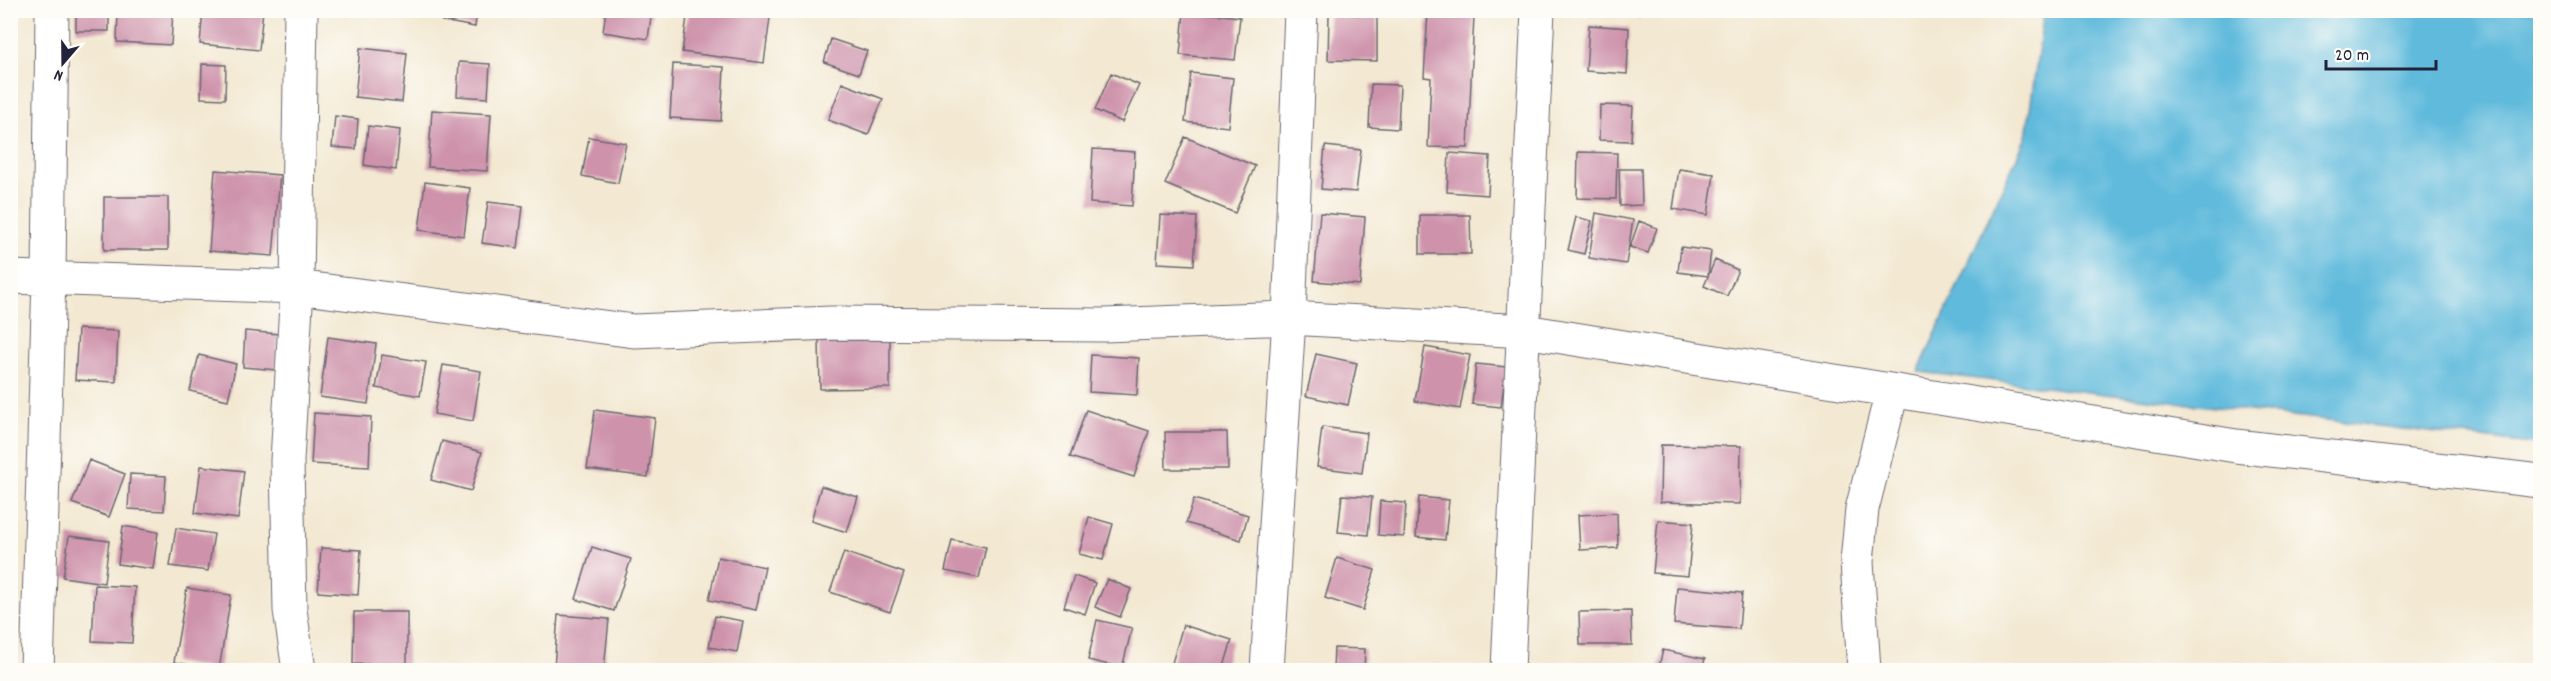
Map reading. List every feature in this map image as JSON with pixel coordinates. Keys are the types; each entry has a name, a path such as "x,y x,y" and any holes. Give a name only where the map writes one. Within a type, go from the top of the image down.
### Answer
{"street":[{"path":"37,670 49,278 52,10"},
{"path":"299,670 291,610 287,461 297,287 301,10"},
{"path":"1267,670 1289,318 1301,10"},
{"path":"1508,670 1538,10"},
{"path":"10,276 297,287 634,331 832,323 1104,325 1289,318 1525,331 2236,446 2541,481"},
{"path":"1864,670 1858,551 1862,509 1892,392"}],"water":[{"path":"2044,11 2540,11 2540,445 1918,372 2026,137"}],"building":[{"path":"76,10 109,10 109,31 76,31"},
{"path":"118,10 173,10 171,45 117,42"},
{"path":"203,10 263,10 259,50 200,44"},
{"path":"443,10 477,10 475,27 442,21"},
{"path":"606,10 652,10 648,39 603,32"},
{"path":"688,10 771,10 764,63 682,52"},
{"path":"1591,10 1639,10 1639,14 1591,15"},
{"path":"1184,11 1240,17 1235,60 1180,55"},
{"path":"1428,12 1474,15 1468,148 1428,147 1431,78 1424,77"},
{"path":"1329,14 1377,15 1377,61 1328,60"},
{"path":"1589,25 1629,28 1627,74 1586,71"},
{"path":"831,39 867,51 859,74 824,62"},
{"path":"360,48 407,53 402,102 355,97"},
{"path":"459,62 490,64 488,98 457,96"},
{"path":"202,64 226,65 225,99 201,98"},
{"path":"673,64 724,67 721,121 670,118"},
{"path":"1111,73 1139,85 1122,122 1095,110"},
{"path":"1191,73 1233,78 1228,127 1185,122"},
{"path":"842,83 883,99 868,135 828,120"},
{"path":"1371,84 1400,85 1398,129 1369,127"},
{"path":"1600,105 1633,106 1631,141 1599,140"},
{"path":"432,110 491,114 487,171 428,167"},
{"path":"335,116 358,119 356,149 332,147"},
{"path":"368,126 400,130 396,170 364,165"},
{"path":"589,137 626,143 618,183 582,176"},
{"path":"1185,137 1255,166 1235,213 1165,184"},
{"path":"1325,146 1361,150 1356,192 1321,189"},
{"path":"1093,149 1135,152 1132,206 1090,203"},
{"path":"1578,152 1617,153 1616,199 1577,198"},
{"path":"1449,153 1490,156 1488,195 1447,192"},
{"path":"1619,169 1641,169 1642,205 1620,206"},
{"path":"1679,169 1714,174 1708,215 1673,209"},
{"path":"215,170 280,175 273,256 209,251"},
{"path":"425,182 470,188 464,236 419,230"},
{"path":"104,197 168,197 168,250 104,250"},
{"path":"488,202 523,206 518,248 482,243"},
{"path":"1320,213 1365,217 1360,285 1314,281"},
{"path":"1596,213 1633,220 1626,264 1589,258"},
{"path":"1160,215 1197,217 1194,265 1157,263"},
{"path":"1420,215 1470,215 1471,254 1420,254"},
{"path":"1576,217 1592,221 1584,254 1568,250"},
{"path":"1639,221 1657,228 1648,253 1630,247"},
{"path":"1681,247 1711,251 1708,276 1678,272"},
{"path":"1715,260 1738,270 1727,296 1704,286"},
{"path":"78,329 118,331 116,382 75,380"},
{"path":"245,331 279,334 276,370 243,367"},
{"path":"328,337 376,344 368,404 320,397"},
{"path":"819,340 890,340 890,388 820,389"},
{"path":"1425,347 1470,355 1460,409 1415,401"},
{"path":"1316,354 1357,363 1348,405 1306,396"},
{"path":"199,355 236,364 228,400 190,391"},
{"path":"382,355 426,362 420,396 376,388"},
{"path":"1091,355 1139,358 1137,395 1089,392"},
{"path":"1476,364 1506,367 1501,407 1472,404"},
{"path":"443,365 481,371 473,421 434,414"},
{"path":"595,410 655,418 648,477 587,469"},
{"path":"1086,410 1149,431 1134,477 1070,457"},
{"path":"314,413 371,417 369,467 311,464"},
{"path":"1322,427 1367,433 1362,473 1317,467"},
{"path":"1165,432 1227,432 1228,469 1166,469"},
{"path":"442,441 482,452 471,491 431,480"},
{"path":"1661,445 1741,446 1740,504 1660,502"},
{"path":"89,460 125,474 109,517 72,503"},
{"path":"201,466 244,471 238,519 195,513"},
{"path":"130,474 166,476 164,511 128,509"},
{"path":"821,486 858,497 847,532 811,521"},
{"path":"1342,495 1372,497 1368,535 1338,532"},
{"path":"1419,497 1449,500 1445,540 1416,537"},
{"path":"1194,499 1248,515 1241,540 1186,523"},
{"path":"1380,501 1406,503 1404,537 1378,535"},
{"path":"1617,513 1618,548 1580,550 1578,515"},
{"path":"1089,517 1113,524 1103,560 1079,554"},
{"path":"1658,520 1693,523 1688,576 1653,573"},
{"path":"123,526 158,532 153,569 118,564"},
{"path":"176,528 214,534 208,571 170,566"},
{"path":"69,536 109,541 104,583 63,577"},
{"path":"952,540 986,547 979,578 945,571"},
{"path":"592,547 631,559 614,611 576,599"},
{"path":"321,548 361,550 358,595 318,592"},
{"path":"844,552 904,573 890,612 830,592"},
{"path":"718,557 765,567 756,610 709,600"},
{"path":"1337,558 1375,570 1363,610 1325,598"},
{"path":"1074,576 1095,583 1085,614 1064,607"},
{"path":"1107,579 1131,589 1120,617 1095,607"},
{"path":"95,585 135,587 132,643 92,641"},
{"path":"1677,587 1742,593 1739,629 1674,624"},
{"path":"187,588 231,595 219,670 174,662"},
{"path":"1631,611 1632,645 1580,645 1579,612"},
{"path":"354,612 407,612 407,665 353,664"},
{"path":"558,615 609,619 604,670 554,668"},
{"path":"715,616 743,621 737,652 709,647"},
{"path":"1097,620 1132,628 1122,668 1088,660"},
{"path":"1183,625 1232,640 1223,670 1197,670 1172,663"},
{"path":"1334,648 1365,649 1364,670 1333,670"},
{"path":"1663,650 1705,659 1702,670 1658,670"}]}
